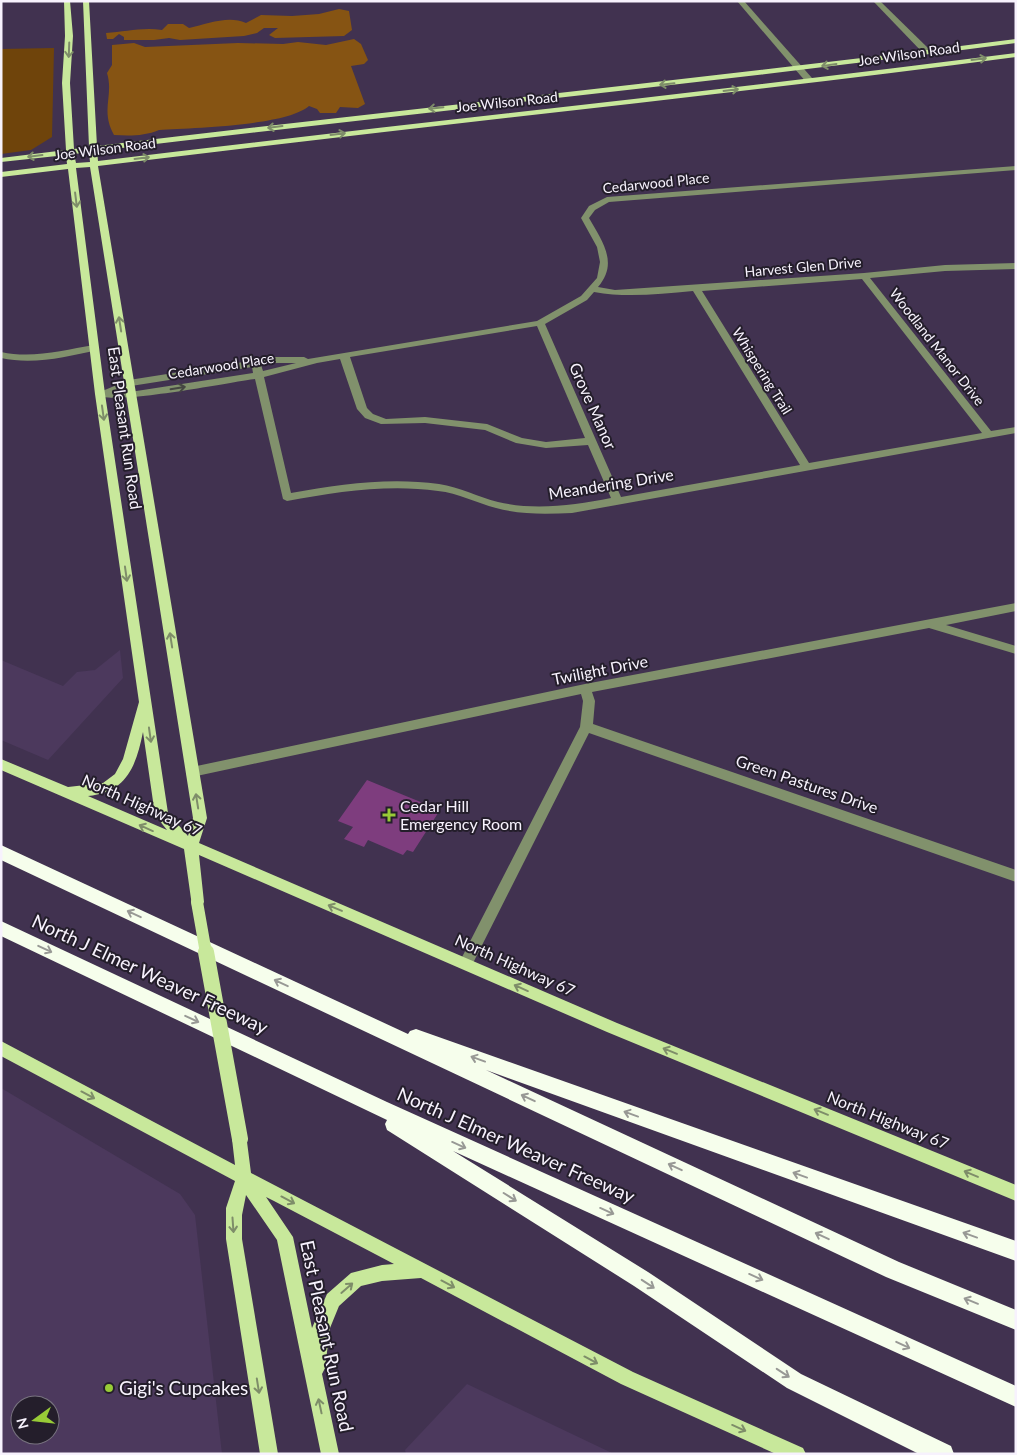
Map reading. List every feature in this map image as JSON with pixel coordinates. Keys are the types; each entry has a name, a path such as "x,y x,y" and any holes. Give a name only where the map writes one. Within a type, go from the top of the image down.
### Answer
{"highway":[{"path":"1,852 893,1270 1016,1320"},
{"name":"North J Elmer Weaver Freeway","path":"1,928 438,1136 754,1276 1016,1397"},
{"path":"326,1004 1016,1252"},
{"path":"336,1087 641,1279 794,1381 943,1454"}],"main road":[{"name":"East Pleasant Run Road","path":"67,1 70,36 66,83 70,152 100,394 162,815 191,848"},
{"name":"East Pleasant Run Road","path":"86,1 94,164 200,818 191,848 197,902 240,1139 244,1179 285,1237 330,1454"},
{"name":"Joe Wilson Road","path":"1,160 382,114 798,69 1016,41"},
{"name":"Joe Wilson Road","path":"1,176 387,128 1016,55"},
{"path":"66,792 91,791 112,784 127,767 145,698"},
{"name":"North Highway 67","path":"1,764 191,848 466,963 556,1004 1016,1193"},
{"path":"1,1048 244,1179 627,1378 797,1454"},
{"name":"East Pleasant Run Road","path":"244,1179 236,1196 232,1218 269,1454"},
{"path":"315,1381 320,1328 333,1300 357,1279 382,1273 421,1270"}],"street":[{"path":"740,1 809,80"},
{"path":"876,1 926,52"},
{"name":"Cedarwood Place","path":"100,394 130,395 259,375 316,360 540,323 568,309 593,289 601,278 604,262 601,247 585,218 592,208 607,200 1016,168"},
{"name":"Harvest Glen Drive","path":"593,289 632,294 945,268 1016,266"},
{"name":"Woodland Manor Drive","path":"864,276 989,434"},
{"name":"Whispering Trail","path":"696,289 806,467"},
{"name":"Grove Manor","path":"540,323 618,501"},
{"path":"1,354 10,357 34,357 94,348"},
{"path":"344,355 362,409 368,416 385,422 425,420 486,427 520,441 546,445 592,441"},
{"name":"Cedarwood Place","path":"100,394 129,383 256,363 276,360 316,360"},
{"name":"Meandering Drive","path":"256,363 287,497 365,484 403,483 441,487 515,509 542,511 572,509 1016,430"},
{"name":"Twilight Drive","path":"192,772 585,689 1016,607"},
{"path":"928,624 1016,650"},
{"path":"466,963 586,727 589,701 585,689"},
{"name":"Green Pastures Drive","path":"586,727 784,794 1016,876"}],"shaded area":[{"path":"339,9 349,11 352,30 344,36 275,38 269,35 278,28 264,28 257,33 244,36 180,40 169,38 124,40 124,37 119,34 113,39 107,39 106,33 141,29 162,30 168,24 183,24 189,28 225,20 246,23 261,15 292,16 319,14"},
{"path":"354,39 361,44 368,60 364,64 351,66 365,104 358,108 340,107 336,113 320,113 317,109 309,106 297,113 260,122 159,130 137,135 114,135 110,126 107,110 109,81 107,73 112,65 112,45 134,43 145,47 238,43 283,44 298,42 326,45"},
{"path":"54,48 52,137 31,150 1,154 1,49"},
{"path":"120,650 123,678 48,760 1,740 1,660 63,686 77,672 95,670"},
{"path":"1,1088 180,1194 195,1215 222,1454 1,1454"},
{"path":"467,1384 614,1454 406,1454 405,1450"}],"building":[{"name":"Cedar Hill Emergency Room","path":"367,780 440,810 413,852 407,850 403,855 368,840 364,847 344,839 353,827 338,821"}],"place":[{"name":"Cedar Hill Emergency Room","path":"389,815"},
{"name":"Gigi's Cupcakes","path":"109,1388"}]}
